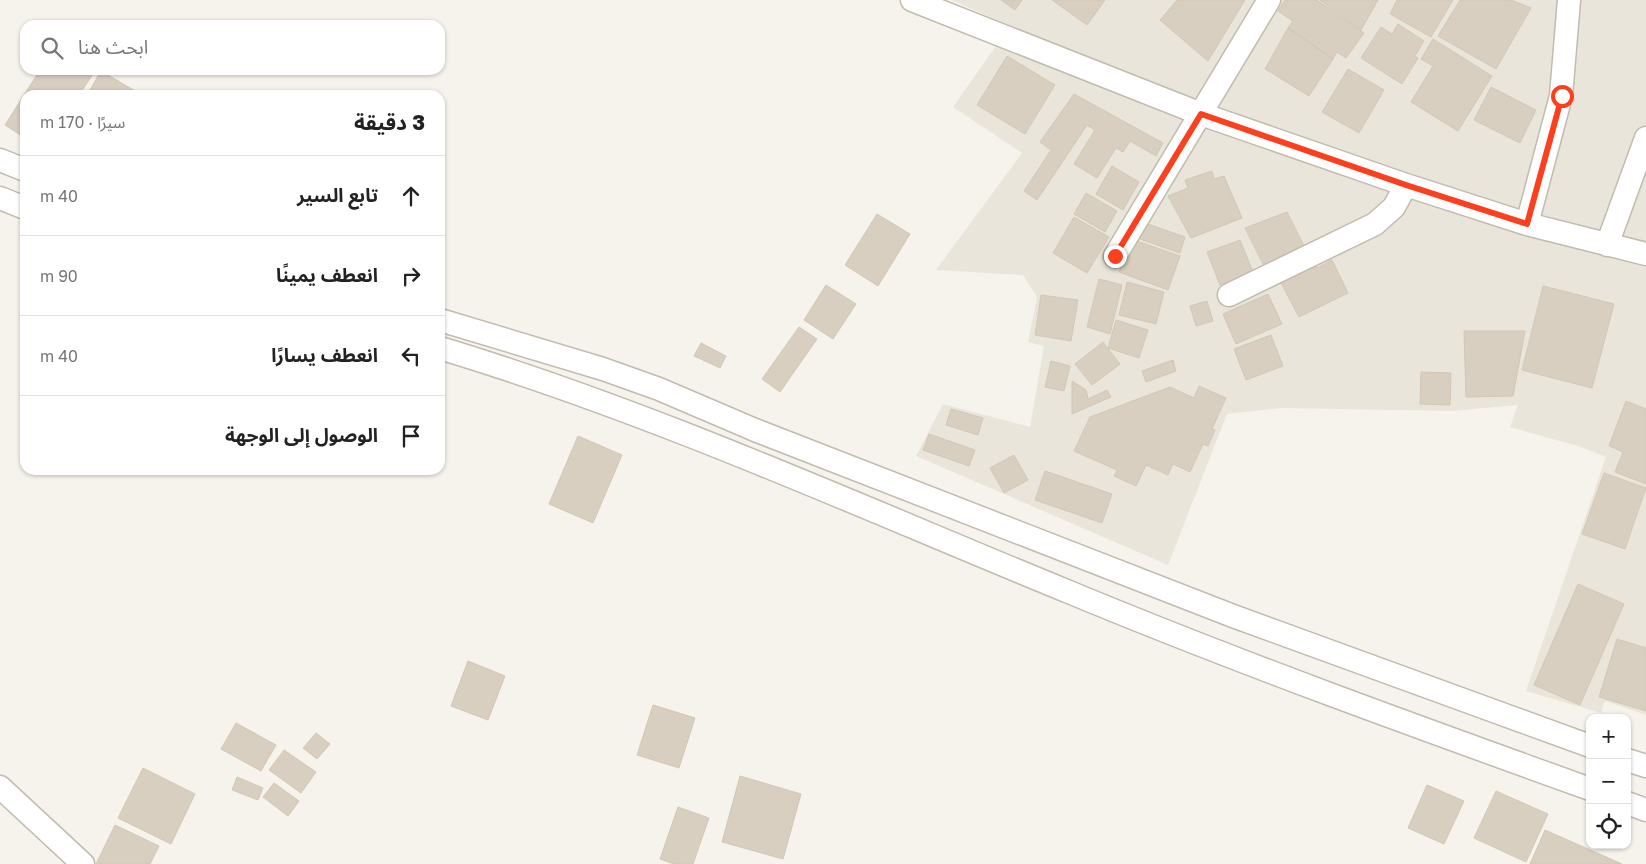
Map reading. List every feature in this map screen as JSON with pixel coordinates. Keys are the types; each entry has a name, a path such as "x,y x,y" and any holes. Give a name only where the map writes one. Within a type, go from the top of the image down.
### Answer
{"street":[{"path":"912,0 1201,114 1406,185 1527,224 1646,254"},
{"path":"1115,256 1269,0"},
{"path":"1527,224 1562,96 1569,0"},
{"path":"1607,245 1646,138"},
{"path":"0,160 20,168"},
{"path":"1229,295 1375,224 1394,207 1406,185"},
{"path":"0,198 20,206"},
{"path":"445,321 594,366 659,389 755,430 1224,612 1586,745"},
{"path":"445,350 564,390 675,431 1138,620 1313,688 1586,788"},
{"path":"1631,761 1646,766"},
{"path":"0,787 83,864"},
{"path":"1630,804 1646,810"}],"shaded area":[{"path":"952,0 1646,0 1646,715 1605,701 1601,713 1526,691 1606,457 1578,446 1510,427 1518,405 1451,411 1282,408 1227,414 1168,565 916,456 943,404 1030,427 1044,346 1028,342 1037,297 1023,275 936,270 1022,153 953,107 1010,26"}],"building":[{"path":"1001,0 1022,0 1015,10"},
{"path":"1052,0 1105,0 1087,25"},
{"path":"1177,0 1245,0 1208,61 1160,20"},
{"path":"1285,0 1317,0 1364,33 1346,58 1337,52 1333,59 1288,28 1293,21 1278,11"},
{"path":"1320,0 1378,0 1361,30"},
{"path":"1397,0 1453,0 1431,37 1390,14"},
{"path":"1460,0 1511,0 1531,8 1496,69 1438,36"},
{"path":"1398,24 1424,41 1415,56 1418,58 1402,84 1361,58 1381,27 1392,34"},
{"path":"1288,28 1333,59 1309,96 1265,69"},
{"path":"1433,39 1492,76 1458,131 1411,102 1433,66 1421,59"},
{"path":"1007,56 1055,85 1025,134 977,105"},
{"path":"1348,69 1384,90 1359,133 1322,112"},
{"path":"37,75 92,75 82,90 27,90"},
{"path":"99,75 108,75 134,90 90,90"},
{"path":"1491,87 1536,110 1520,143 1474,120"},
{"path":"1074,94 1163,143 1156,156 1130,141 1123,152 1116,148 1097,178 1074,164 1095,130 1087,125 1037,200 1024,191 1051,150 1040,142"},
{"path":"20,101 20,135 5,125"},
{"path":"1112,166 1139,182 1123,210 1096,194"},
{"path":"1212,171 1214,179 1224,176 1242,218 1191,238 1168,196 1188,188 1185,180"},
{"path":"1086,193 1117,211 1105,232 1074,214"},
{"path":"1287,212 1306,250 1266,270 1245,228"},
{"path":"877,214 910,234 878,286 845,265"},
{"path":"1074,217 1109,237 1087,273 1053,253"},
{"path":"1145,223 1185,237 1180,253 1140,239"},
{"path":"1131,239 1180,256 1168,290 1119,272"},
{"path":"1240,240 1253,272 1220,285 1207,252"},
{"path":"1332,260 1348,293 1299,317 1280,281 1315,263 1317,268"},
{"path":"1099,279 1122,285 1110,334 1087,327"},
{"path":"1127,282 1164,292 1156,324 1119,315"},
{"path":"826,285 856,304 833,339 804,320"},
{"path":"1543,286 1614,304 1592,388 1522,370"},
{"path":"1268,294 1282,324 1236,344 1223,314"},
{"path":"1041,295 1078,300 1071,341 1035,335"},
{"path":"1207,301 1213,321 1196,326 1190,306"},
{"path":"1116,320 1148,330 1139,358 1108,348"},
{"path":"799,327 817,339 780,392 762,379"},
{"path":"1464,331 1525,331 1513,396 1466,397"},
{"path":"1271,335 1283,366 1246,380 1234,349"},
{"path":"1103,342 1120,364 1092,385 1075,364"},
{"path":"701,343 726,356 720,368 694,356"},
{"path":"1173,360 1176,371 1146,382 1142,371"},
{"path":"1051,361 1070,366 1064,391 1045,387"},
{"path":"1421,372 1451,373 1450,405 1420,404"},
{"path":"1072,381 1086,390 1088,399 1107,390 1111,397 1072,414"},
{"path":"1199,386 1226,398 1212,429 1215,430 1208,446 1203,444 1190,472 1173,464 1168,475 1146,465 1136,486 1114,476 1117,470 1074,451 1090,417 1170,387 1194,398"},
{"path":"1626,401 1646,409 1646,484 1615,472 1623,452 1609,446"},
{"path":"951,409 983,418 978,435 946,425"},
{"path":"929,434 975,450 969,466 923,450"},
{"path":"578,436 622,455 593,523 549,504"},
{"path":"1014,455 1028,480 1004,493 990,468"},
{"path":"1045,471 1112,494 1102,523 1035,500"},
{"path":"1604,473 1646,488 1625,549 1582,534"},
{"path":"1578,584 1624,604 1580,705 1534,685"},
{"path":"1617,639 1646,648 1646,711 1599,697"},
{"path":"468,661 505,676 488,720 451,706"},
{"path":"653,705 695,718 679,768 637,755"},
{"path":"236,723 276,745 261,771 221,749"},
{"path":"316,733 330,744 317,759 303,748"},
{"path":"284,750 316,772 301,793 269,770"},
{"path":"143,768 195,794 171,844 118,818"},
{"path":"740,776 801,794 783,859 722,842"},
{"path":"237,777 263,788 258,800 232,790"},
{"path":"274,783 299,801 288,816 263,797"},
{"path":"1427,785 1464,801 1444,844 1408,828"},
{"path":"1496,791 1548,814 1526,862 1474,838"},
{"path":"678,807 709,818 693,864 674,864 660,859"},
{"path":"115,825 159,846 150,864 96,864"},
{"path":"1545,830 1622,864 1530,864"}],"route":[{"path":"1115,256 1201,114 1406,185 1527,224 1562,96"}]}
